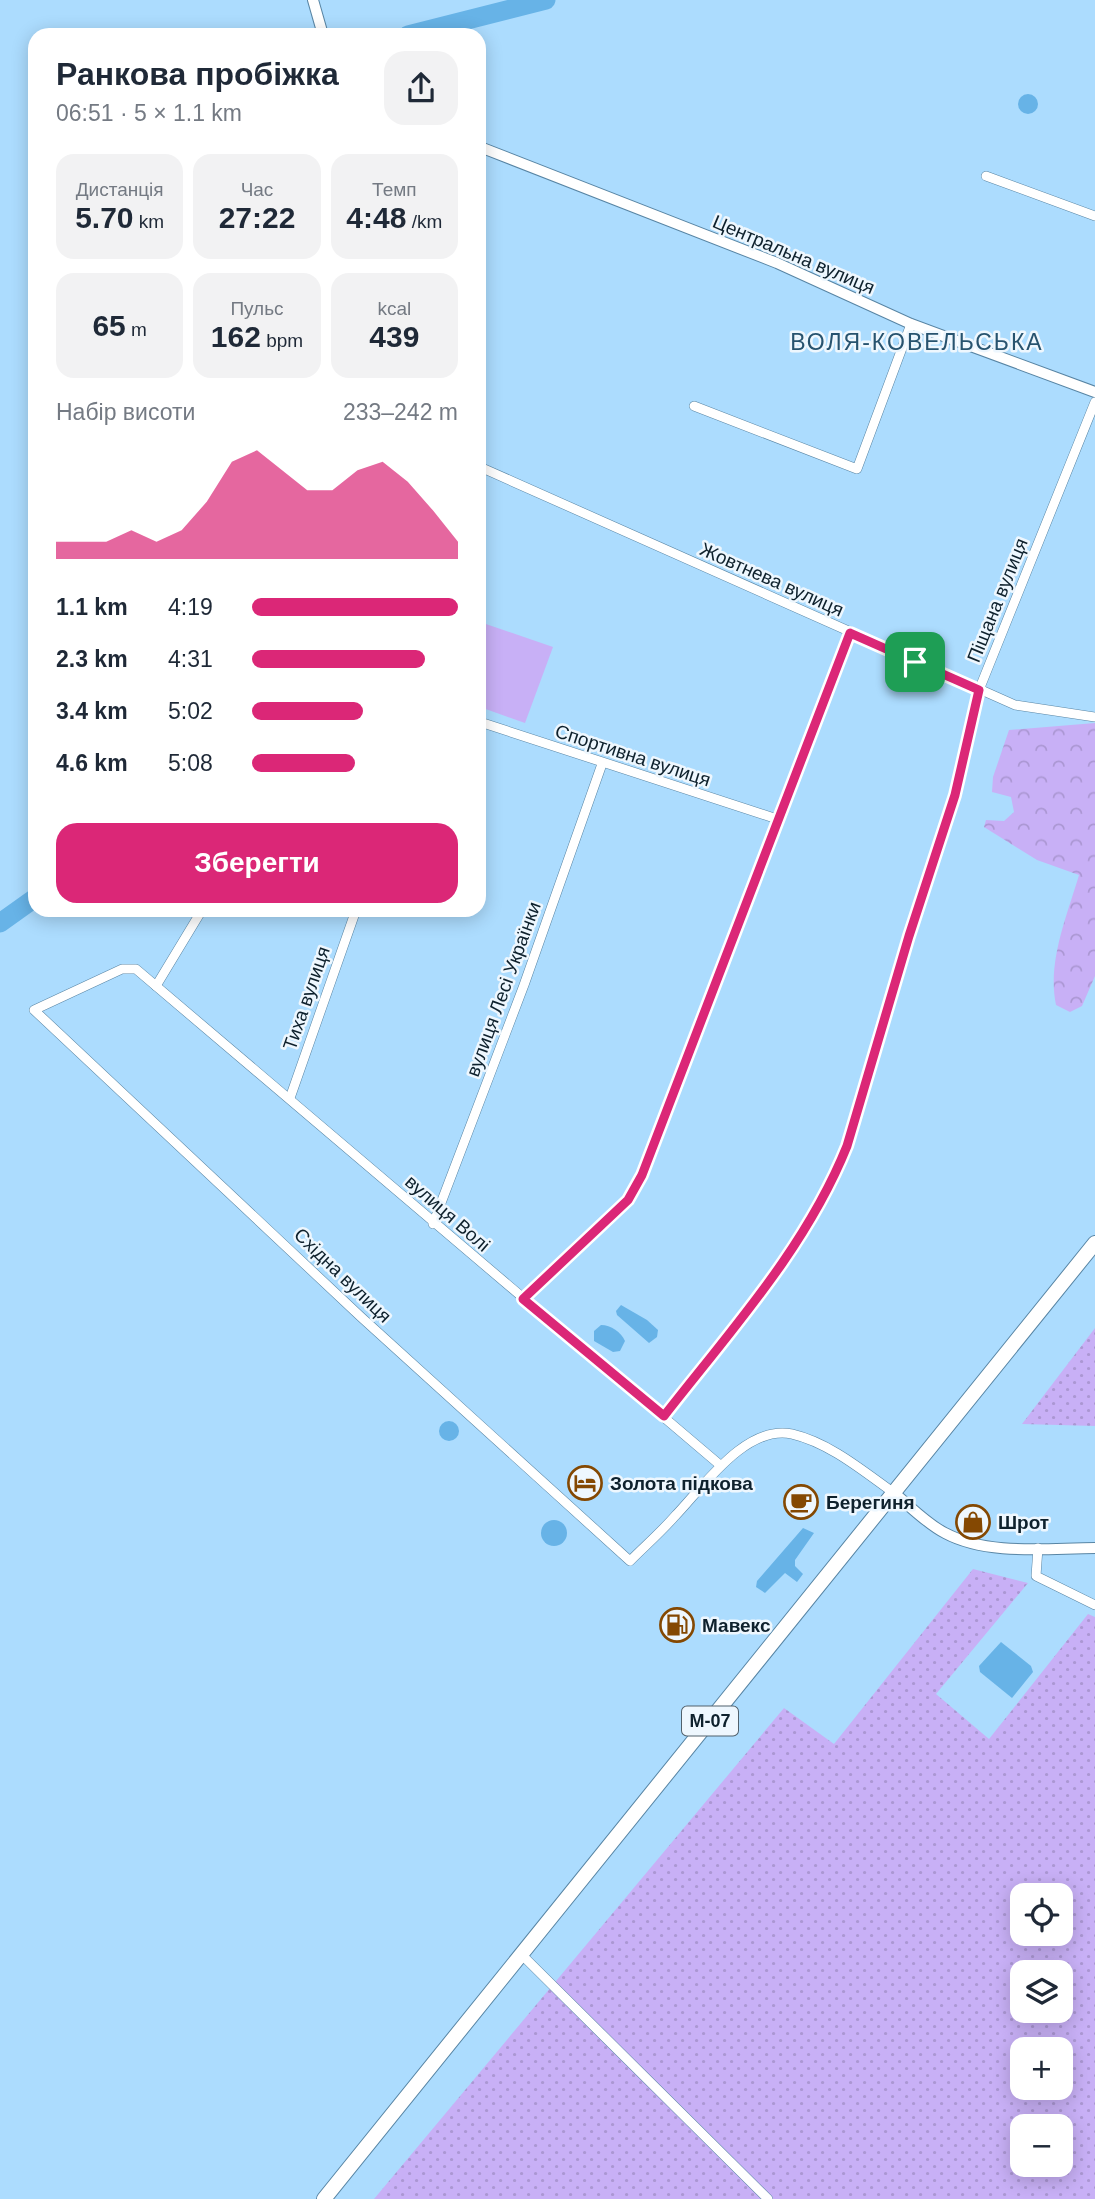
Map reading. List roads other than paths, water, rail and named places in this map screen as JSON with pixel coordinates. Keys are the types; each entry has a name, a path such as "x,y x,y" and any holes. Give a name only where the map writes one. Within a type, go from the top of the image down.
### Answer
{"highway":[{"name":"М-07","path":"324,2199 1095,1243"}],"street":[{"path":"313,0 321,28"},
{"name":"Центральна вулиця","path":"486,149 777,262 911,324 1002,361 1095,392"},
{"path":"986,176 1095,216"},
{"path":"694,406 856,469 911,324"},
{"name":"Піщана вулиця","path":"664,1416 785,1260 813,1219 835,1178 955,795 979,690 1095,402"},
{"name":"Жовтнева вулиця","path":"486,470 979,690 1032,709 1095,717"},
{"path":"523,1299 628,1200 642,1175 850,633"},
{"name":"Спортивна вулиця","path":"486,724 777,819"},
{"name":"вулиця Лесі Українки","path":"433,1224 524,985 602,764"},
{"path":"156,986 198,917"},
{"name":"Тиха вулиця","path":"290,1098 354,917"},
{"name":"вулиця Волі","path":"34,1010 122,969 136,969 720,1465"},
{"name":"Східна вулиця","path":"34,1010 361,1317 630,1562 720,1465"},
{"path":"720,1465 769,1435 791,1434 852,1463 942,1532 963,1541 1038,1548 1095,1548"},
{"path":"1038,1548 1036,1576 1095,1605"},
{"path":"522,1955 768,2199"}],"water":[{"path":"1024,94 1032,94 1038,104 1032,114 1024,114 1018,108 1018,100"},
{"path":"621,1305 647,1320 658,1330 657,1337 649,1343 617,1315 616,1311"},
{"path":"601,1325 612,1328 623,1338 625,1341 620,1351 613,1352 594,1341 594,1331"},
{"path":"449,1421 456,1424 459,1431 456,1438 449,1441 442,1438 439,1431 442,1424"},
{"path":"554,1520 563,1524 567,1533 563,1542 554,1546 545,1542 541,1533 545,1524"},
{"path":"803,1528 814,1533 795,1560 795,1566 803,1574 797,1582 785,1573 765,1593 756,1587 757,1581"},
{"path":"1001,1642 1031,1666 1033,1672 1012,1698 980,1672 979,1666"}],"waterway":[{"path":"436,28 546,0"},
{"path":"0,923 28,903"}],"place":[{"name":"Золота підкова","path":"585,1483"},
{"name":"Берегиня","path":"801,1502"},
{"name":"Шрот","path":"973,1522"},
{"name":"Мавекс","path":"677,1625"}],"district":[{"name":"ВОЛЯ-КОВЕЛЬСЬКА","path":"917,342"}]}
